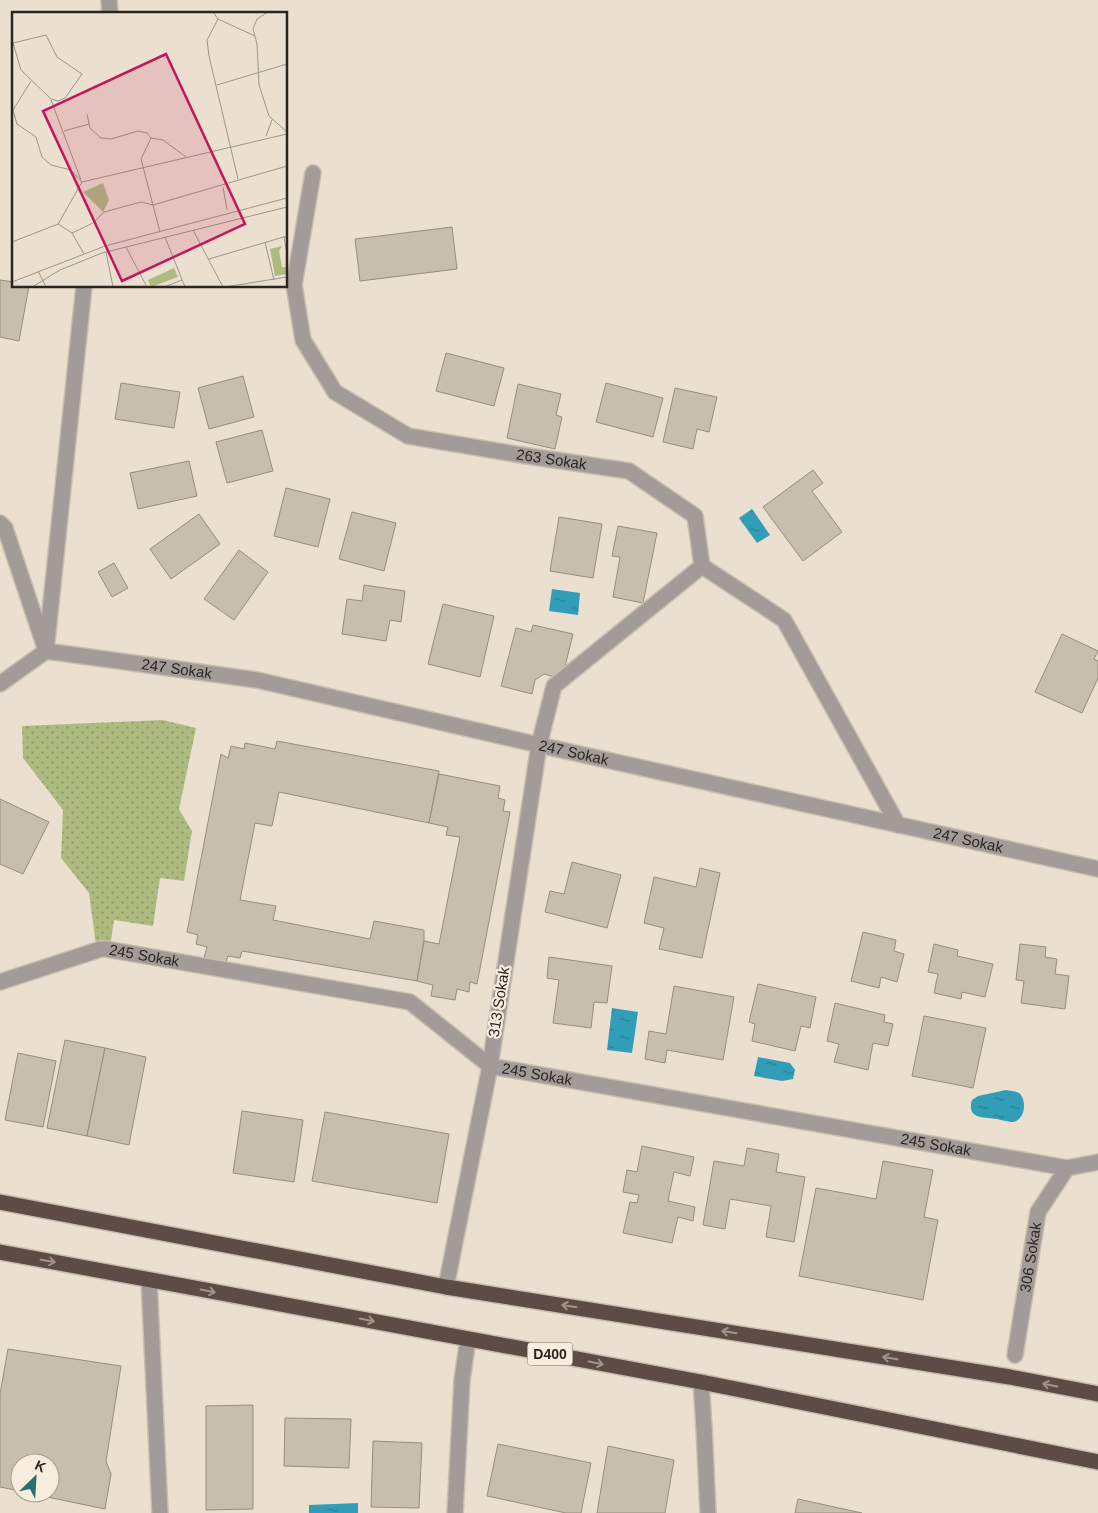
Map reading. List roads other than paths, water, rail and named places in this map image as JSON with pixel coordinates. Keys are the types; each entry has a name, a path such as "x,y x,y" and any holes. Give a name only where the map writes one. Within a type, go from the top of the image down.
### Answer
{"highway":[{"path":"0,1202 446,1287 981,1372 1098,1394"},
{"name":"D400","path":"0,1252 701,1382 1098,1462"}],"street":[{"name":"263 Sokak","path":"312,173 292,253 294,285 303,340 335,392 408,436 521,455 629,470 695,516 702,566"},
{"path":"0,684 46,651 84,288"},
{"path":"0,523 5,528 46,651"},
{"path":"539,745 554,686 702,566 784,620 898,825"},
{"name":"247 Sokak","path":"46,651 257,680 539,745 1098,869"},
{"name":"313 Sokak","path":"446,1287 490,1066 539,745"},
{"name":"245 Sokak","path":"0,982 101,949 116,951 410,1002 490,1066 1067,1168 1098,1162"},
{"name":"306 Sokak","path":"1015,1355 1038,1212 1067,1168"},
{"path":"149,1280 160,1513"},
{"path":"455,1513 462,1380 468,1339"},
{"path":"701,1382 708,1513"}],"water":[{"path":"752,509 770,535 757,543 739,518"},
{"path":"552,589 580,593 578,615 549,611"},
{"path":"612,1008 638,1012 632,1053 607,1050"},
{"path":"758,1057 790,1063 795,1070 793,1079 782,1081 754,1076"},
{"path":"1006,1090 1018,1093 1023,1099 1022,1115 1017,1121 1011,1122 974,1114 971,1106 972,1100 978,1096"},
{"path":"358,1503 358,1513 309,1513 309,1505"}]}
